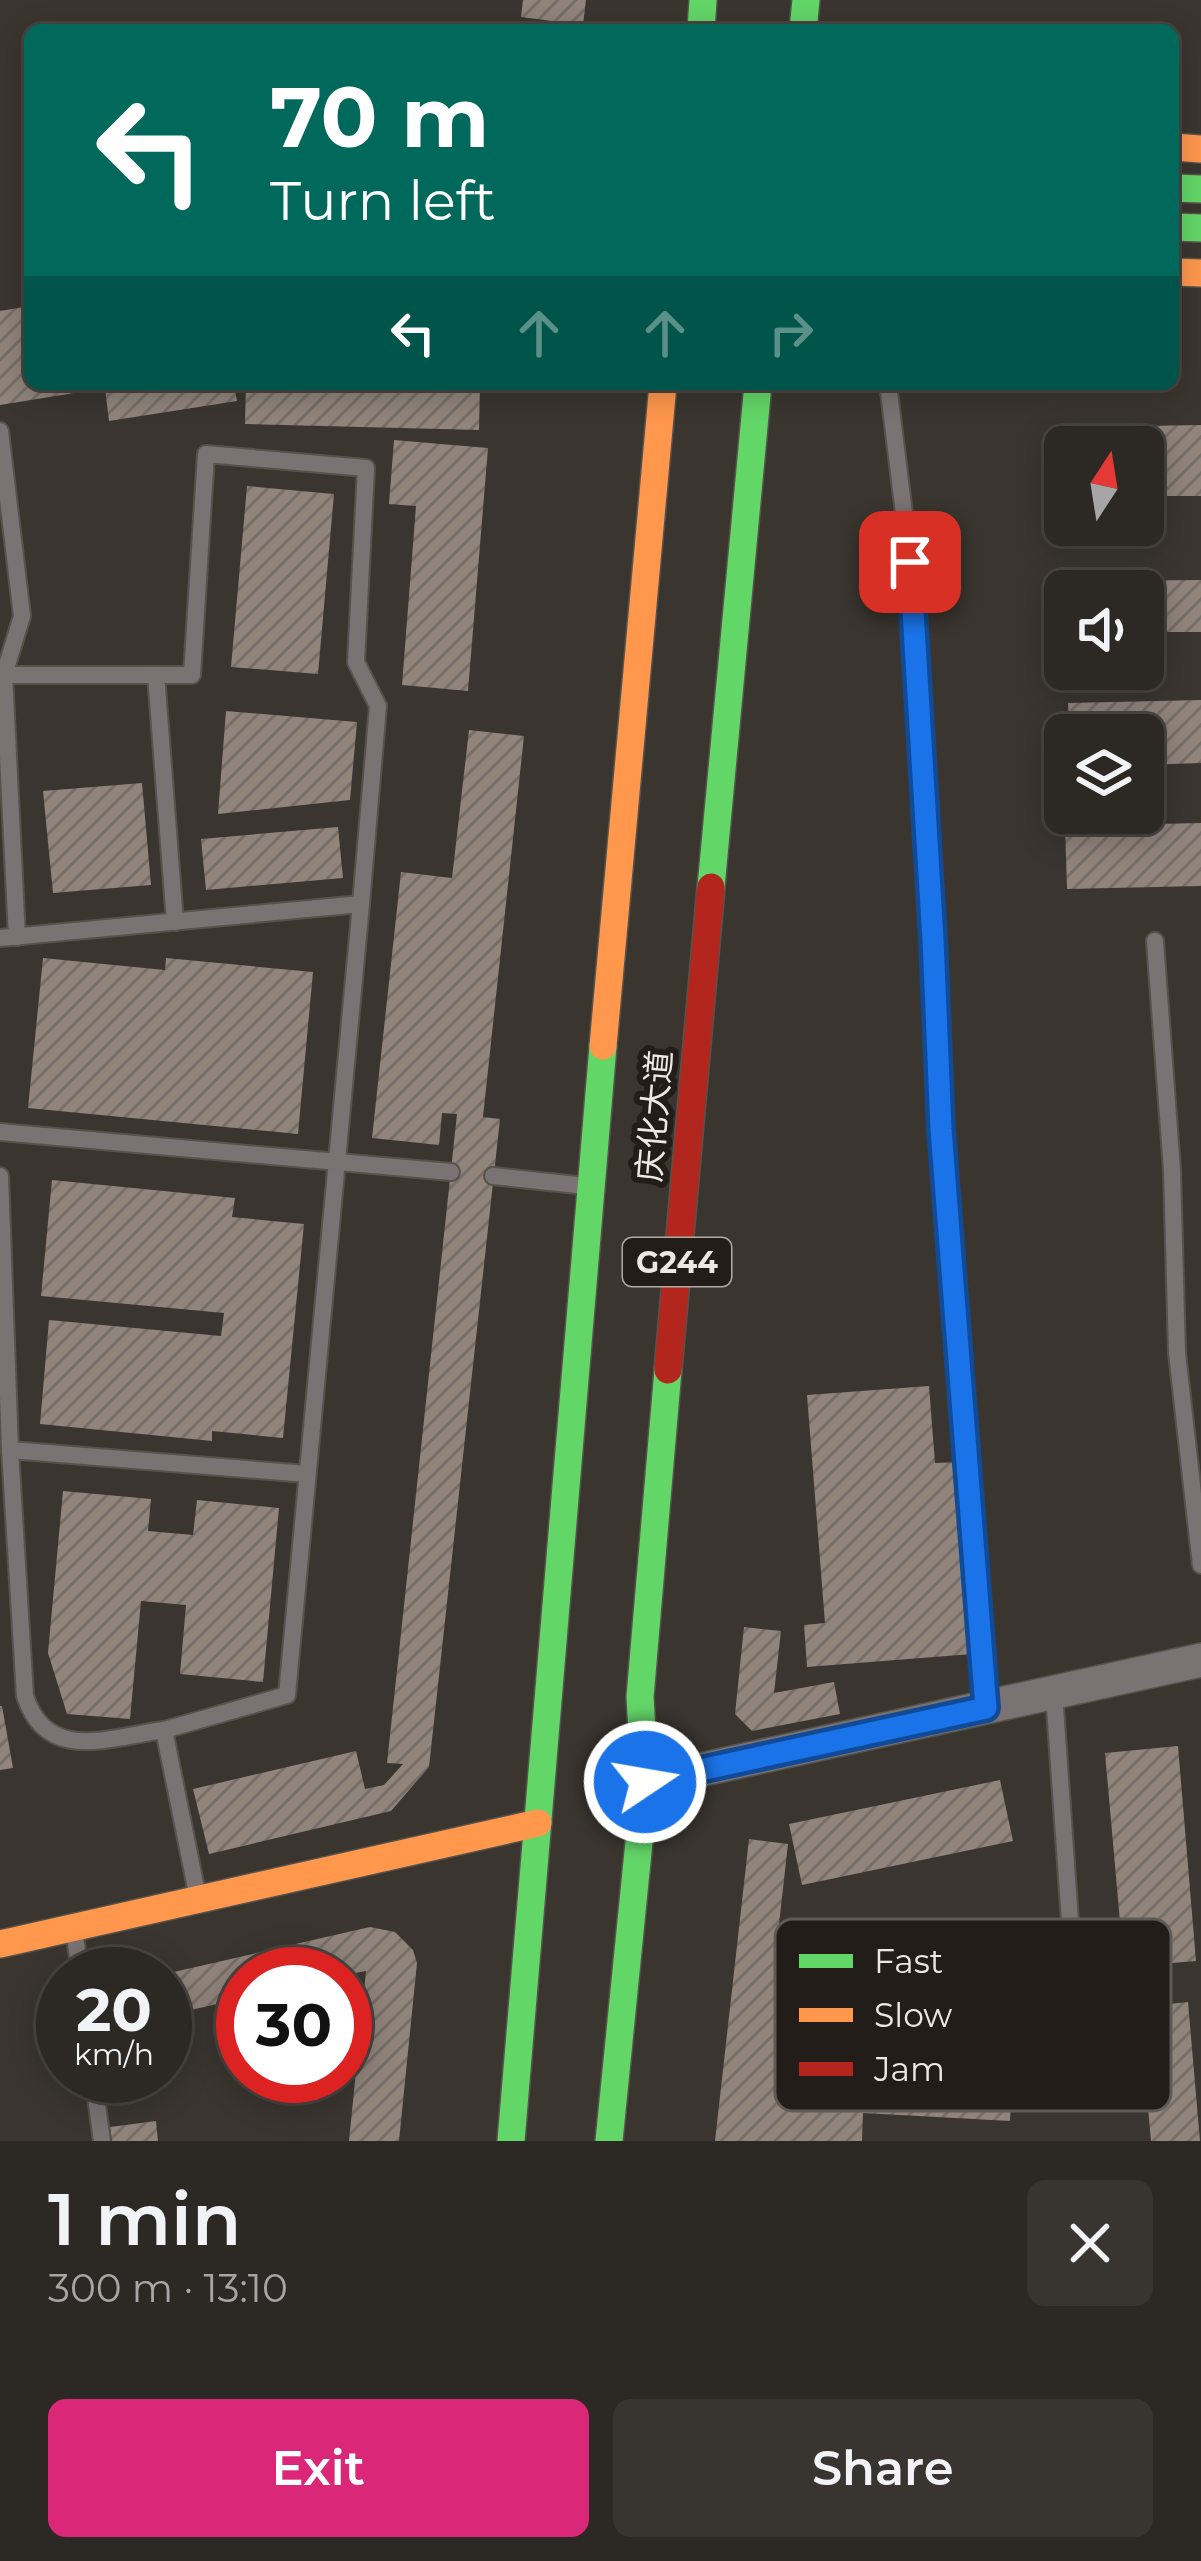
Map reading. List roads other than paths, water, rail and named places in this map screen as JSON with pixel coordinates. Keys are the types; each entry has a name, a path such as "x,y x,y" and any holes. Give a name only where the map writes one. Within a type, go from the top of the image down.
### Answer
{"main road":[{"name":"庆化大道","path":"511,2141 662,390"},
{"name":"庆化大道","path":"609,2141 645,1782 640,1697 757,390"},
{"path":"0,1944 538,1823"}],"street":[{"path":"645,1782 1201,1660"}],"lane":[{"path":"889,390 910,562 941,1129 986,1708"},
{"path":"0,431 22,616 4,675 9,938 361,904"},
{"path":"0,1175 10,1450 25,1696 30,1713 57,1738 75,1743 164,1730 286,1695 378,706 356,662 366,468 206,454 192,675 4,675"},
{"path":"156,675 175,922"},
{"path":"1155,941 1172,1170 1177,1353 1201,1565"},
{"path":"0,1132 451,1172"},
{"path":"493,1176 590,1186"},
{"path":"10,1450 307,1474"},
{"path":"1054,1693 1070,1919"},
{"path":"164,1730 199,1899"},
{"path":"74,1927 77,1947"},
{"path":"97,2103 102,2141"}]}
